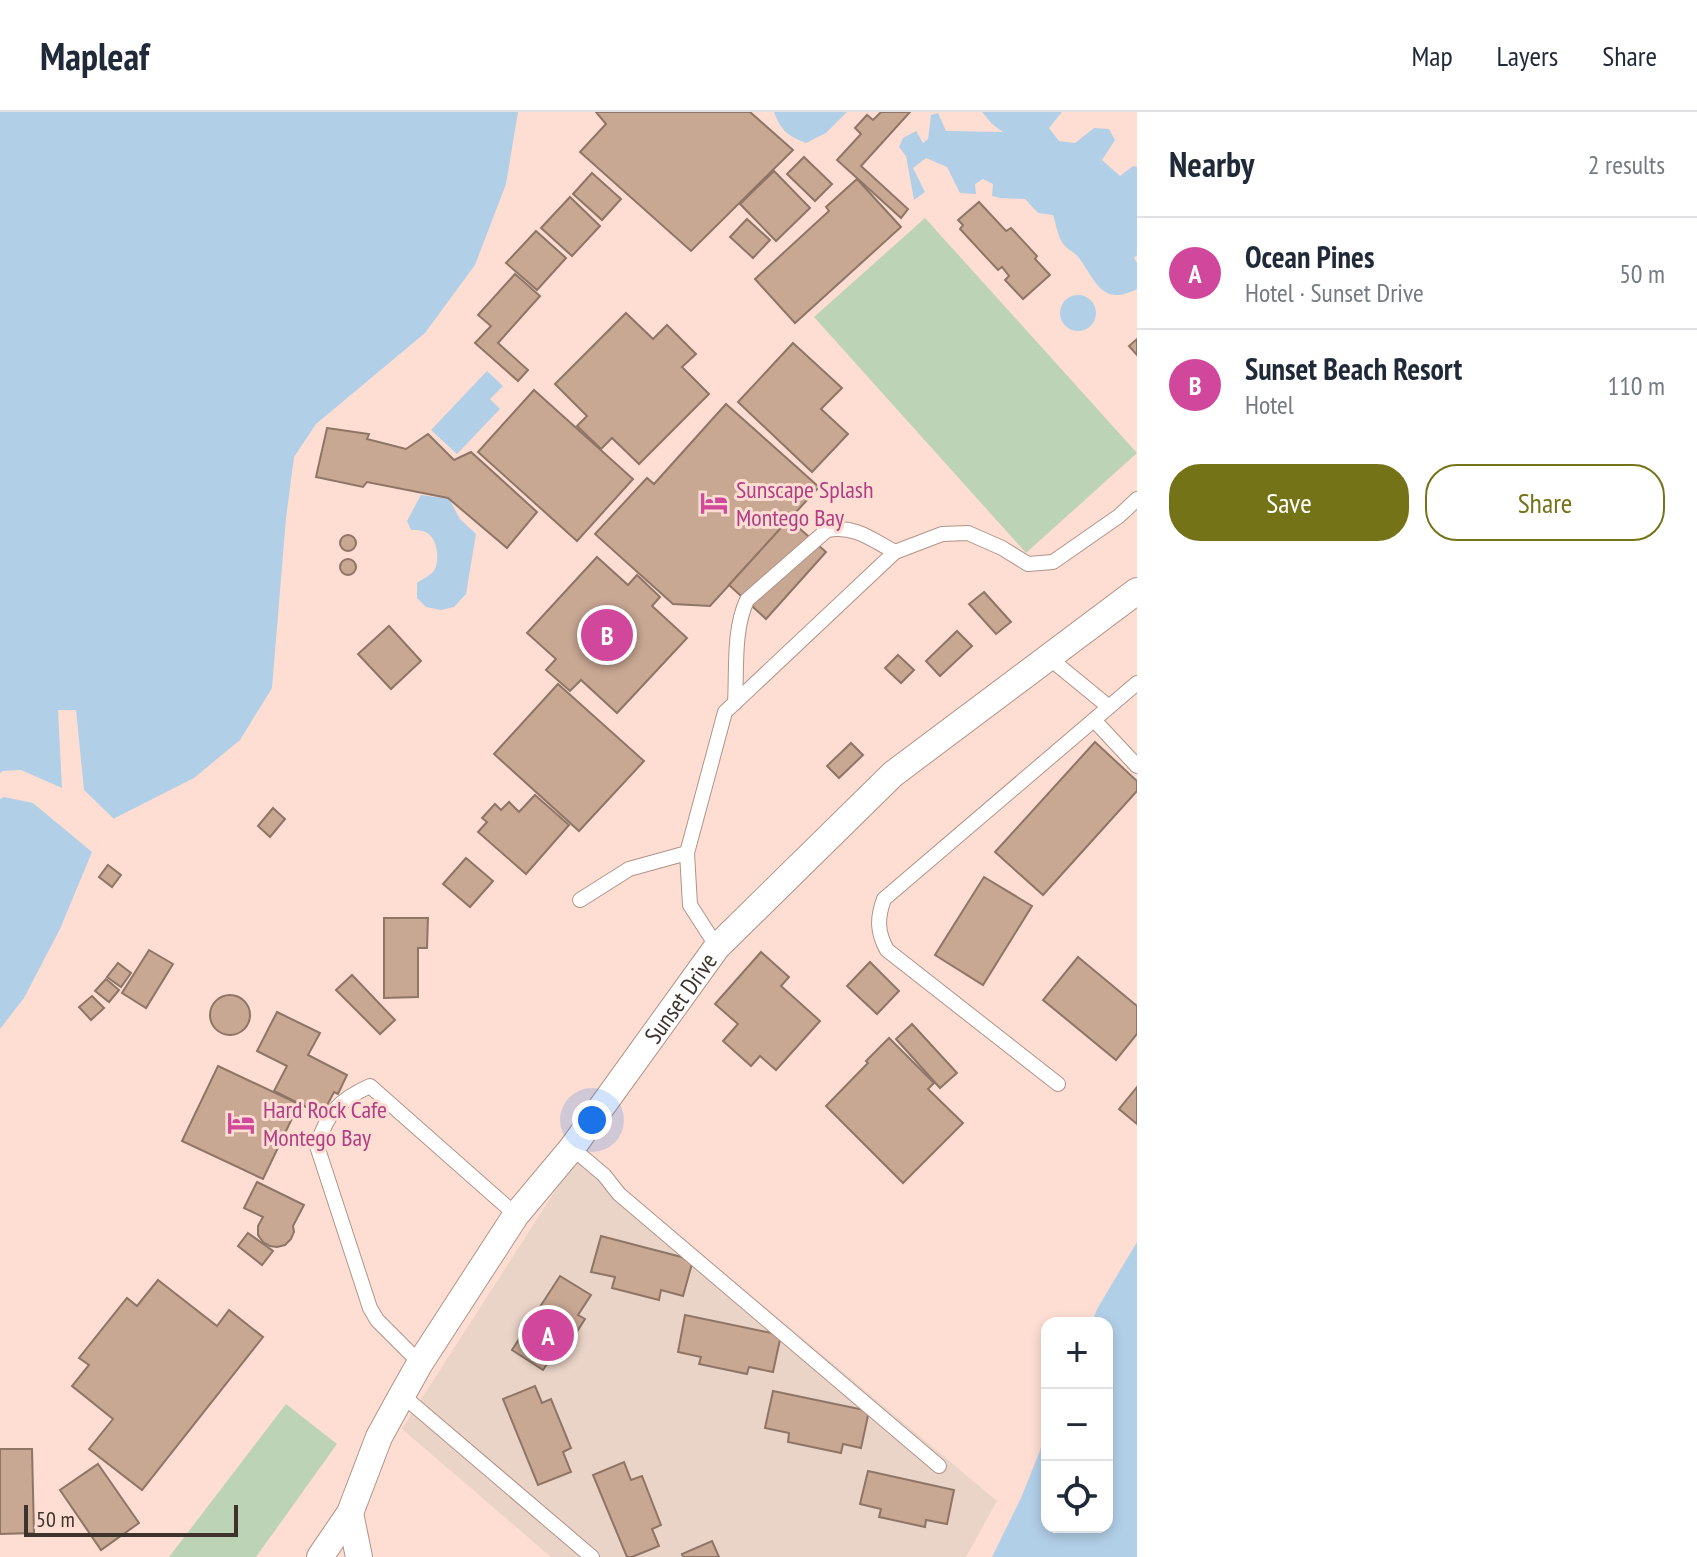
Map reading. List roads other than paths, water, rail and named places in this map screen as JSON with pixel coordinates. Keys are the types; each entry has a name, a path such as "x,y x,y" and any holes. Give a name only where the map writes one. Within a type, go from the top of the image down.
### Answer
{"street":[{"name":"Sunset Drive","path":"320,1557 350,1513 379,1437 420,1363 516,1215 572,1148 717,947 893,774 1137,591"},
{"path":"350,1513 359,1557"}],"lane":[{"path":"717,947 690,905 687,853 725,712 895,552 942,534 968,533 1028,564 1053,562 1119,516 1137,499"},
{"path":"735,703 739,629 741,612 747,600 827,530 842,528 857,532 895,552"},
{"path":"1048,657 1109,707"},
{"path":"1058,1084 887,950 878,925 879,911 884,899 1137,683"},
{"path":"1094,720 1137,766"},
{"path":"580,900 629,869 687,853"},
{"path":"420,1363 377,1320 370,1308 317,1146 323,1126 335,1108 351,1095 370,1086 516,1215"},
{"path":"572,1148 604,1175 619,1194 939,1466"},
{"path":"402,1395 592,1557"}],"water":[{"path":"0,112 518,112 506,184 475,265 425,333 316,424 294,457 272,688 240,740 194,778 113,819 92,852 60,929 24,998 0,1029"},
{"path":"774,112 847,112 826,133 806,143 786,132"},
{"path":"982,112 1062,112 1049,128 1059,141 1075,143 1094,128 1109,129 1115,140 1102,160 1120,176 1133,166 1137,167 1137,255 1134,258 1137,263 1137,289 1116,295 1101,289 1077,256 1062,242 1053,215 1038,213 1025,199 992,196 993,184 983,179 975,184 976,194 960,193 947,167 926,158 913,168 925,192 914,200 906,156 899,147 903,138 916,131 923,143 928,139 931,115 938,113 946,131 1003,132"},
{"path":"1078,295 1091,300 1096,313 1091,326 1078,331 1065,326 1060,313 1065,300"},
{"path":"487,371 503,386 490,399 500,409 457,454 431,430"},
{"path":"421,495 449,499 460,519 476,534 466,594 454,607 441,610 426,607 417,598 417,583 433,572 437,558 435,543 430,535 411,530 407,521"},
{"path":"1137,1242 1137,1557 992,1557 1041,1448 1041,1533 1113,1533 1113,1317 1094,1317"}],"place":[{"name":"Sunscape Splash Montego Bay","path":"714,503"},
{"name":"Sunset Beach Resort","path":"607,635"},
{"name":"Hard Rock Cafe Montego Bay","path":"241,1123"},
{"name":"Ocean Pines","path":"548,1335"}]}
